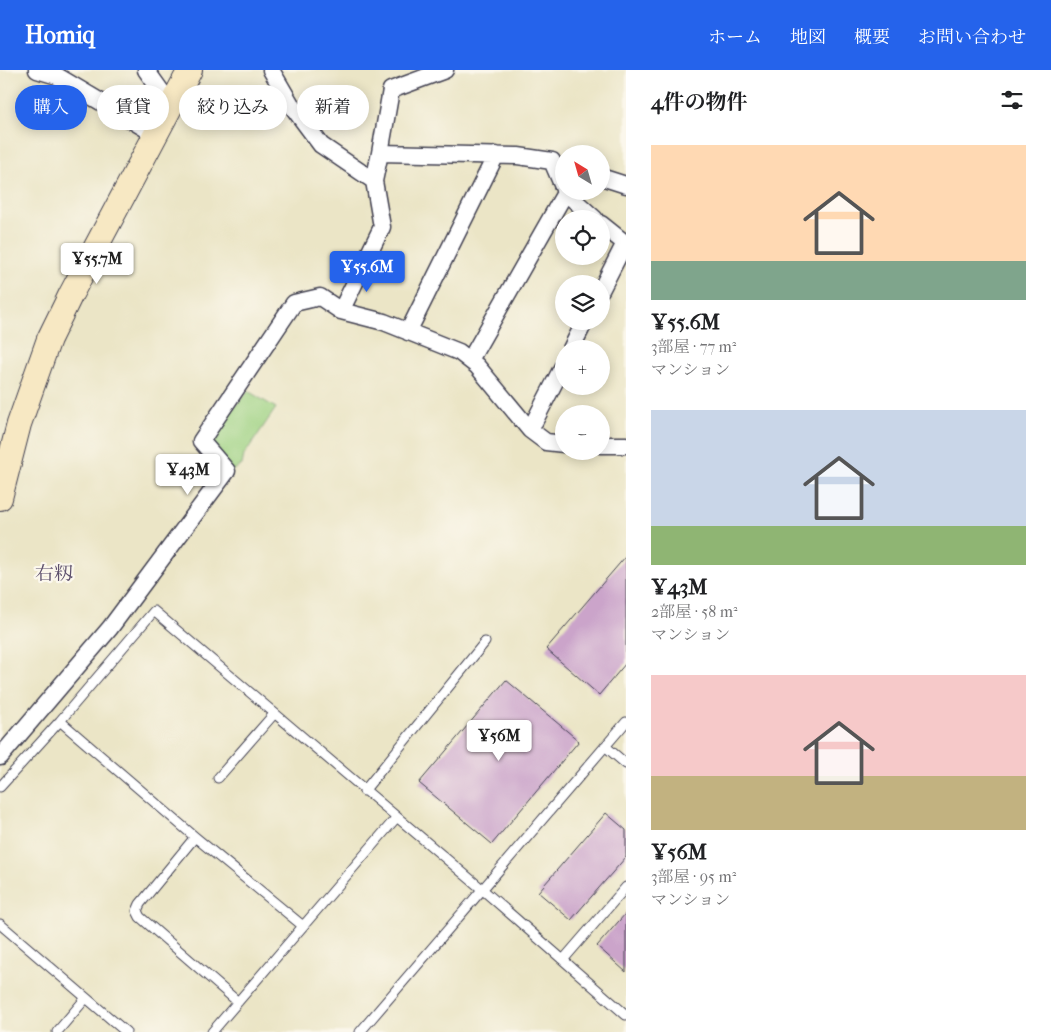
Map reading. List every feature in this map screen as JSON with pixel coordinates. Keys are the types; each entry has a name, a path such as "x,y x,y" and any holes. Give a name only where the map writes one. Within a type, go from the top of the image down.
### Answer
{"street":[{"path":"38,70 57,76 155,134"},
{"path":"146,70 171,105"},
{"path":"0,498 19,424 49,339 190,70"},
{"path":"271,70 292,106 321,145 374,181"},
{"path":"341,311 382,227 374,181 391,90 445,70"},
{"path":"380,153 496,155 555,163"},
{"path":"408,332 496,155"},
{"path":"610,180 626,185"},
{"path":"470,360 559,200"},
{"path":"574,200 585,210"},
{"path":"609,275 625,244 610,232"},
{"path":"0,757 110,628 226,471 201,441 294,303 320,297 341,311 384,322 459,352 478,366 530,430 546,442 555,443"},
{"path":"530,430 555,381"},
{"path":"610,445 626,445"}],"lane":[{"path":"0,787 60,721 154,611 483,890 626,1015"},
{"path":"364,791 485,642"},
{"path":"218,778 274,714"},
{"path":"60,721 195,837 303,926"},
{"path":"360,1032 626,722"},
{"path":"605,746 626,764"},
{"path":"212,1032 396,818"},
{"path":"195,837 140,904 137,911 140,917 238,1002"},
{"path":"563,960 626,887"},
{"path":"0,924 126,1032"},
{"path":"57,1032 86,998"}],"green space":[{"path":"248,391 276,408 244,455 242,465 232,471 207,440"}],"building":[{"path":"626,556 626,663 599,695 546,649"},
{"path":"506,680 579,741 492,844 419,783"},
{"path":"606,813 626,830 626,857 571,920 538,892"},
{"path":"626,913 626,972 597,946"}],"district":[{"name":"右籾","path":"54,574"}]}
